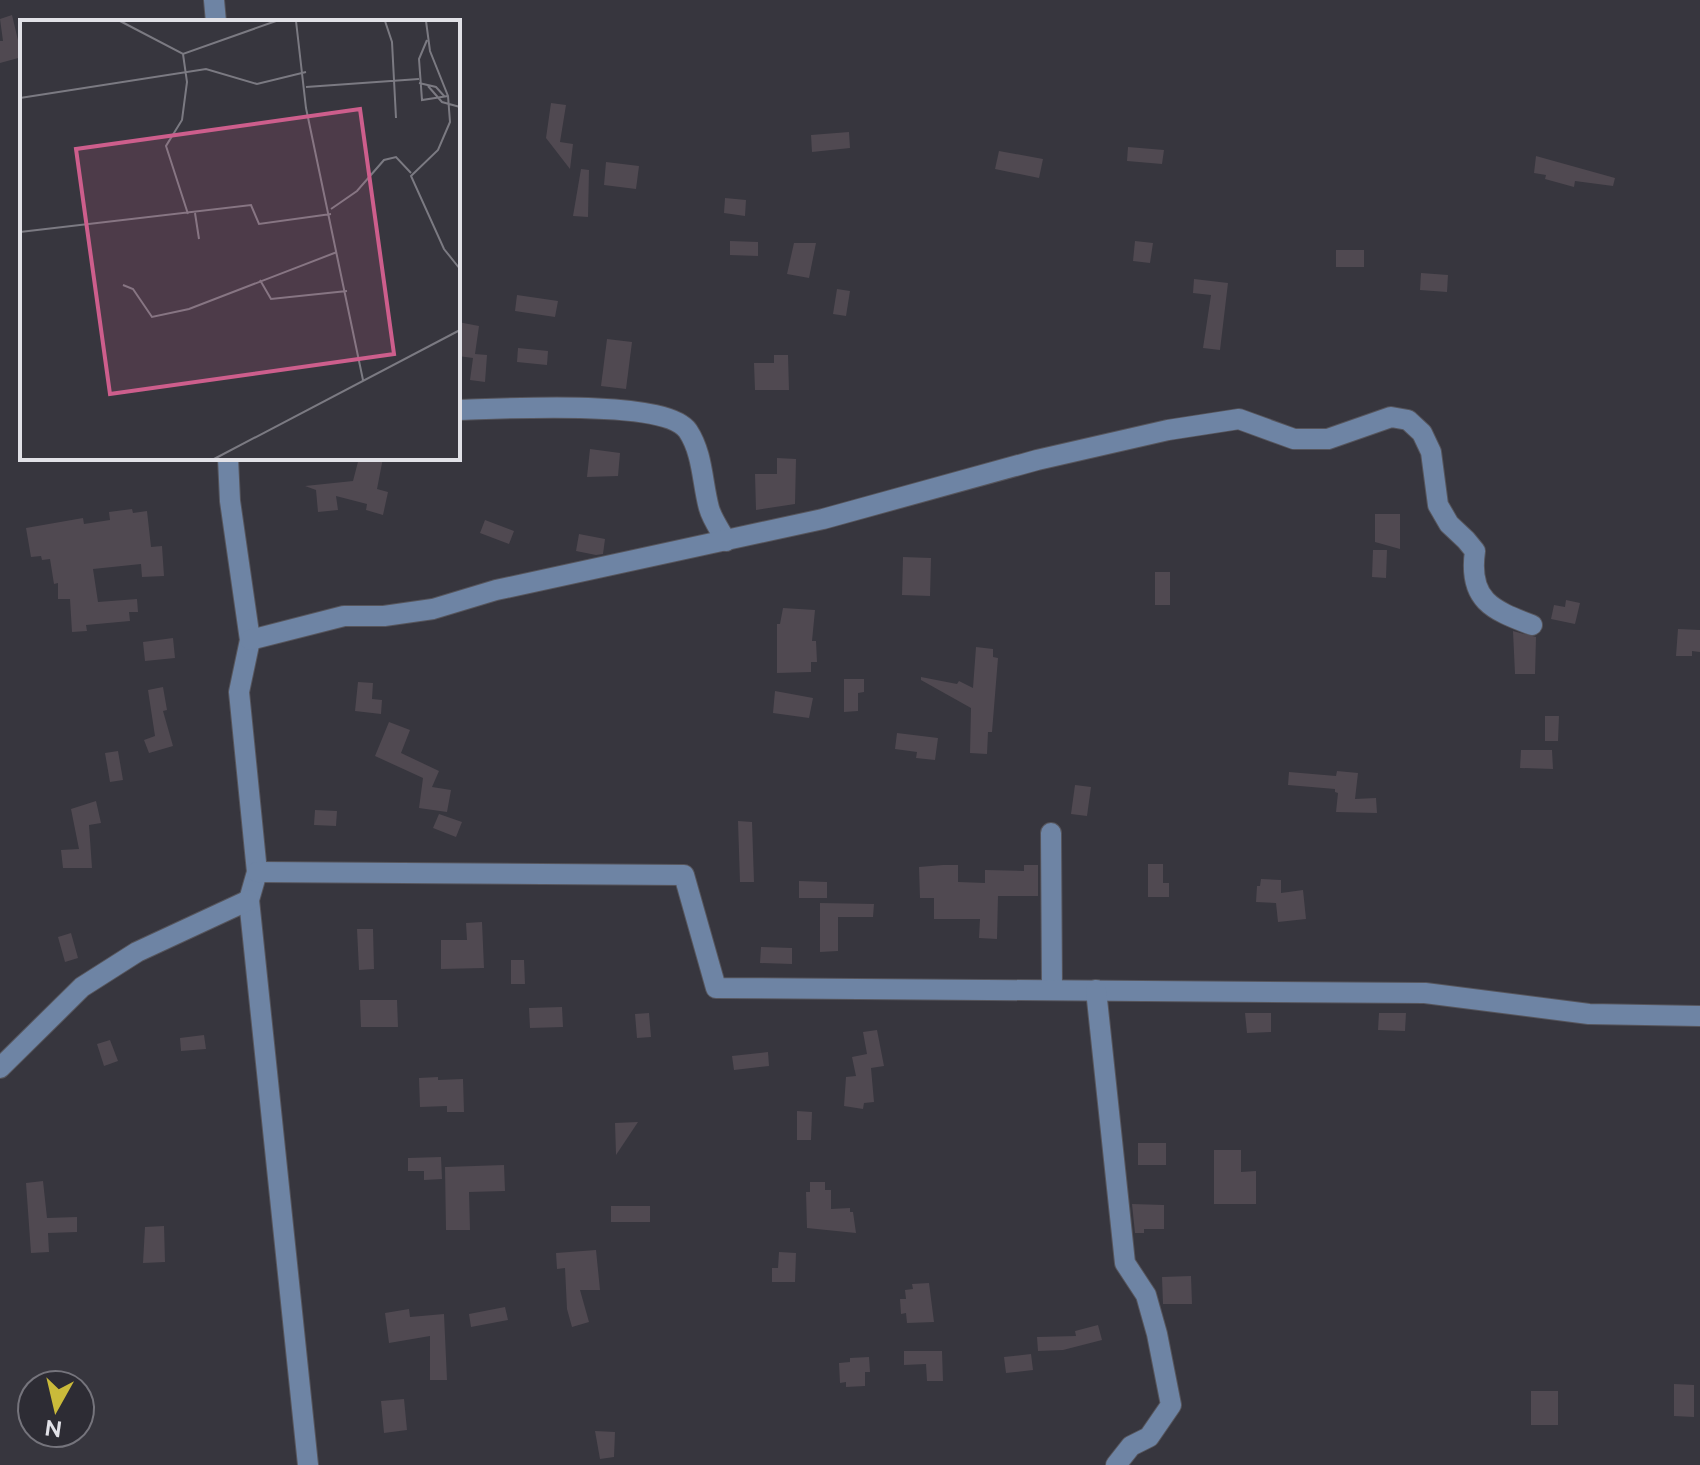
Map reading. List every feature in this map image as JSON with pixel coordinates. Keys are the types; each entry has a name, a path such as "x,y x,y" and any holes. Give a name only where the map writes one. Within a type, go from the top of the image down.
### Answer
{"street":[{"path":"214,0 216,20"},
{"path":"460,410 602,408 642,412 676,420 687,429 694,445 703,470 709,508 726,541"},
{"path":"250,640 344,616 384,616 433,609 496,590 823,519 1037,460 1168,430 1239,419 1294,439 1328,439 1391,417 1408,420 1422,433 1431,452 1438,505 1449,524 1475,551 1472,567 1478,593 1496,612 1532,625"},
{"path":"228,460 230,501 250,640 239,692 257,872 249,900 308,1465"},
{"path":"1051,833 1052,990"},
{"path":"257,872 684,875 716,988 1425,993 1589,1014 1700,1016"},
{"path":"0,1068 82,987 137,952 249,900"},
{"path":"1096,990 1125,1263 1146,1295 1171,1405 1149,1437 1131,1446 1116,1465"}],"building":[{"path":"12,15 20,58 0,63 0,41 3,41 0,19"},
{"path":"551,103 566,105 560,142 573,144 570,169 546,138"},
{"path":"849,132 850,148 812,152 811,135"},
{"path":"1128,147 1164,150 1162,164 1127,161"},
{"path":"999,151 1043,159 1039,178 995,169"},
{"path":"1536,156 1615,178 1613,186 1575,181 1574,187 1545,179 1546,175 1534,173"},
{"path":"606,162 639,166 636,189 604,185"},
{"path":"581,169 589,170 588,217 573,216"},
{"path":"725,198 746,200 745,216 724,213"},
{"path":"730,241 758,242 758,256 730,255"},
{"path":"1135,241 1153,243 1150,263 1133,261"},
{"path":"794,243 816,243 809,278 787,274"},
{"path":"1336,250 1364,250 1364,267 1336,267"},
{"path":"1421,273 1448,275 1447,292 1420,290"},
{"path":"1194,279 1228,283 1220,350 1203,348 1211,295 1193,293"},
{"path":"837,289 850,291 846,316 833,314"},
{"path":"517,295 558,301 555,317 515,311"},
{"path":"460,322 479,326 475,354 487,355 485,382 470,380 473,358 460,356"},
{"path":"607,339 632,342 626,389 601,386"},
{"path":"518,348 548,351 547,365 517,362"},
{"path":"774,355 788,355 789,390 755,390 754,363 774,363"},
{"path":"590,449 620,453 618,476 587,477"},
{"path":"777,458 796,459 795,504 756,510 755,474 777,474"},
{"path":"358,460 383,460 377,489 388,492 383,515 366,510 367,504 336,496 338,510 318,512 316,490 305,486 353,481"},
{"path":"132,509 133,513 147,511 151,547 162,546 164,576 142,577 141,564 93,569 98,602 137,599 138,612 129,612 130,621 86,625 87,631 72,632 70,599 58,599 58,583 54,584 50,559 31,557 26,528 83,518 84,524 110,520 109,512"},
{"path":"1375,514 1400,514 1400,549 1375,542"},
{"path":"485,520 514,531 509,544 480,533"},
{"path":"579,534 605,539 603,554 576,551"},
{"path":"1373,550 1387,550 1386,578 1372,577"},
{"path":"903,557 931,558 930,596 902,595"},
{"path":"1155,572 1170,572 1170,605 1155,605"},
{"path":"1566,600 1580,603 1575,624 1551,619 1554,605 1565,607"},
{"path":"783,608 815,610 812,641 816,641 817,662 811,662 811,672 777,673 777,624 780,624"},
{"path":"1678,629 1700,630 1700,652 1692,651 1692,656 1676,656"},
{"path":"1513,631 1536,637 1535,674 1515,674"},
{"path":"173,638 175,658 145,661 143,642"},
{"path":"976,647 993,649 993,657 998,658 992,732 988,732 987,754 970,753 971,708 921,680 921,677 957,684 959,681 973,688"},
{"path":"844,679 864,679 864,692 858,693 858,711 844,712"},
{"path":"358,682 373,683 372,699 382,700 381,714 355,711"},
{"path":"163,687 167,710 163,711 173,746 149,753 144,740 155,736 148,690"},
{"path":"775,691 813,698 809,718 773,713"},
{"path":"1545,716 1559,716 1558,741 1545,741"},
{"path":"389,722 410,730 401,753 439,771 432,787 451,790 447,812 419,808 423,778 375,756"},
{"path":"897,733 938,738 935,760 916,758 917,752 895,749"},
{"path":"1521,750 1552,750 1553,769 1520,768"},
{"path":"118,751 123,780 110,782 105,753"},
{"path":"1337,771 1358,773 1355,799 1376,798 1377,813 1336,812 1338,793 1335,789 1288,785 1289,772 1336,776"},
{"path":"1075,785 1091,787 1087,816 1071,814"},
{"path":"96,801 101,823 89,825 92,868 63,868 61,850 79,849 71,809"},
{"path":"315,810 337,811 336,826 314,825"},
{"path":"439,814 462,822 456,837 433,828"},
{"path":"738,821 752,822 754,882 740,882"},
{"path":"1148,864 1163,864 1163,883 1169,883 1169,897 1148,897"},
{"path":"958,865 958,882 985,883 985,870 1024,871 1024,865 1038,865 1038,896 998,896 997,939 979,938 980,919 934,919 934,898 920,898 919,867"},
{"path":"1261,879 1281,880 1281,893 1303,890 1306,919 1278,922 1276,903 1256,902 1257,886 1260,886"},
{"path":"799,881 827,882 827,898 799,898"},
{"path":"820,903 874,904 873,917 838,917 838,951 820,952"},
{"path":"482,922 484,968 441,969 441,940 467,940 466,923"},
{"path":"357,929 373,929 374,969 359,970"},
{"path":"71,933 78,958 65,962 58,937"},
{"path":"761,947 792,948 792,964 760,963"},
{"path":"511,960 524,960 525,984 511,984"},
{"path":"360,1000 397,1000 398,1027 361,1027"},
{"path":"562,1007 563,1027 530,1028 529,1008"},
{"path":"649,1013 651,1037 637,1038 635,1014"},
{"path":"1245,1013 1271,1013 1271,1032 1247,1033"},
{"path":"1379,1013 1406,1013 1405,1031 1378,1030"},
{"path":"877,1030 884,1066 871,1068 874,1102 864,1103 863,1109 844,1106 846,1077 856,1076 852,1057 867,1054 863,1032"},
{"path":"204,1035 206,1049 181,1051 180,1038"},
{"path":"110,1040 118,1061 104,1066 97,1044"},
{"path":"768,1052 769,1066 734,1070 732,1056"},
{"path":"438,1077 438,1080 463,1079 464,1112 447,1112 447,1106 420,1107 419,1078"},
{"path":"797,1111 812,1112 811,1140 797,1140"},
{"path":"638,1122 616,1155 615,1123"},
{"path":"1138,1143 1166,1143 1166,1165 1138,1165"},
{"path":"1214,1150 1241,1150 1241,1172 1256,1171 1256,1204 1214,1204"},
{"path":"441,1157 442,1179 424,1180 424,1171 408,1171 408,1158"},
{"path":"504,1165 505,1191 469,1192 470,1230 446,1230 445,1167"},
{"path":"43,1181 47,1218 77,1217 77,1232 48,1233 49,1252 31,1253 26,1183"},
{"path":"810,1182 825,1182 825,1190 831,1190 831,1209 850,1208 856,1233 807,1228 806,1192 810,1192"},
{"path":"1132,1204 1164,1205 1164,1229 1144,1229 1144,1233 1135,1233"},
{"path":"611,1206 650,1206 650,1222 611,1222"},
{"path":"164,1226 165,1262 143,1263 145,1227"},
{"path":"596,1250 600,1290 580,1290 589,1322 572,1327 567,1309 565,1268 557,1269 556,1253"},
{"path":"779,1252 796,1253 795,1282 772,1282 772,1268 778,1268"},
{"path":"1191,1276 1192,1304 1163,1304 1162,1277"},
{"path":"929,1283 934,1322 907,1323 906,1313 901,1314 900,1299 906,1299 905,1290 913,1289 912,1284"},
{"path":"505,1307 508,1320 471,1327 469,1314"},
{"path":"409,1309 410,1317 444,1314 447,1380 430,1380 430,1336 389,1343 385,1313"},
{"path":"1098,1325 1102,1340 1063,1350 1038,1351 1037,1337 1076,1336 1075,1331"},
{"path":"904,1351 942,1351 943,1381 927,1381 926,1364 904,1365"},
{"path":"1031,1354 1033,1370 1006,1373 1004,1357"},
{"path":"869,1357 870,1372 865,1372 865,1386 846,1387 846,1382 840,1383 839,1363 850,1362 850,1358"},
{"path":"1674,1384 1694,1385 1694,1417 1674,1416"},
{"path":"1531,1391 1558,1391 1558,1425 1531,1425"},
{"path":"404,1399 407,1430 384,1433 381,1401"},
{"path":"595,1431 615,1432 614,1457 600,1459"}]}
